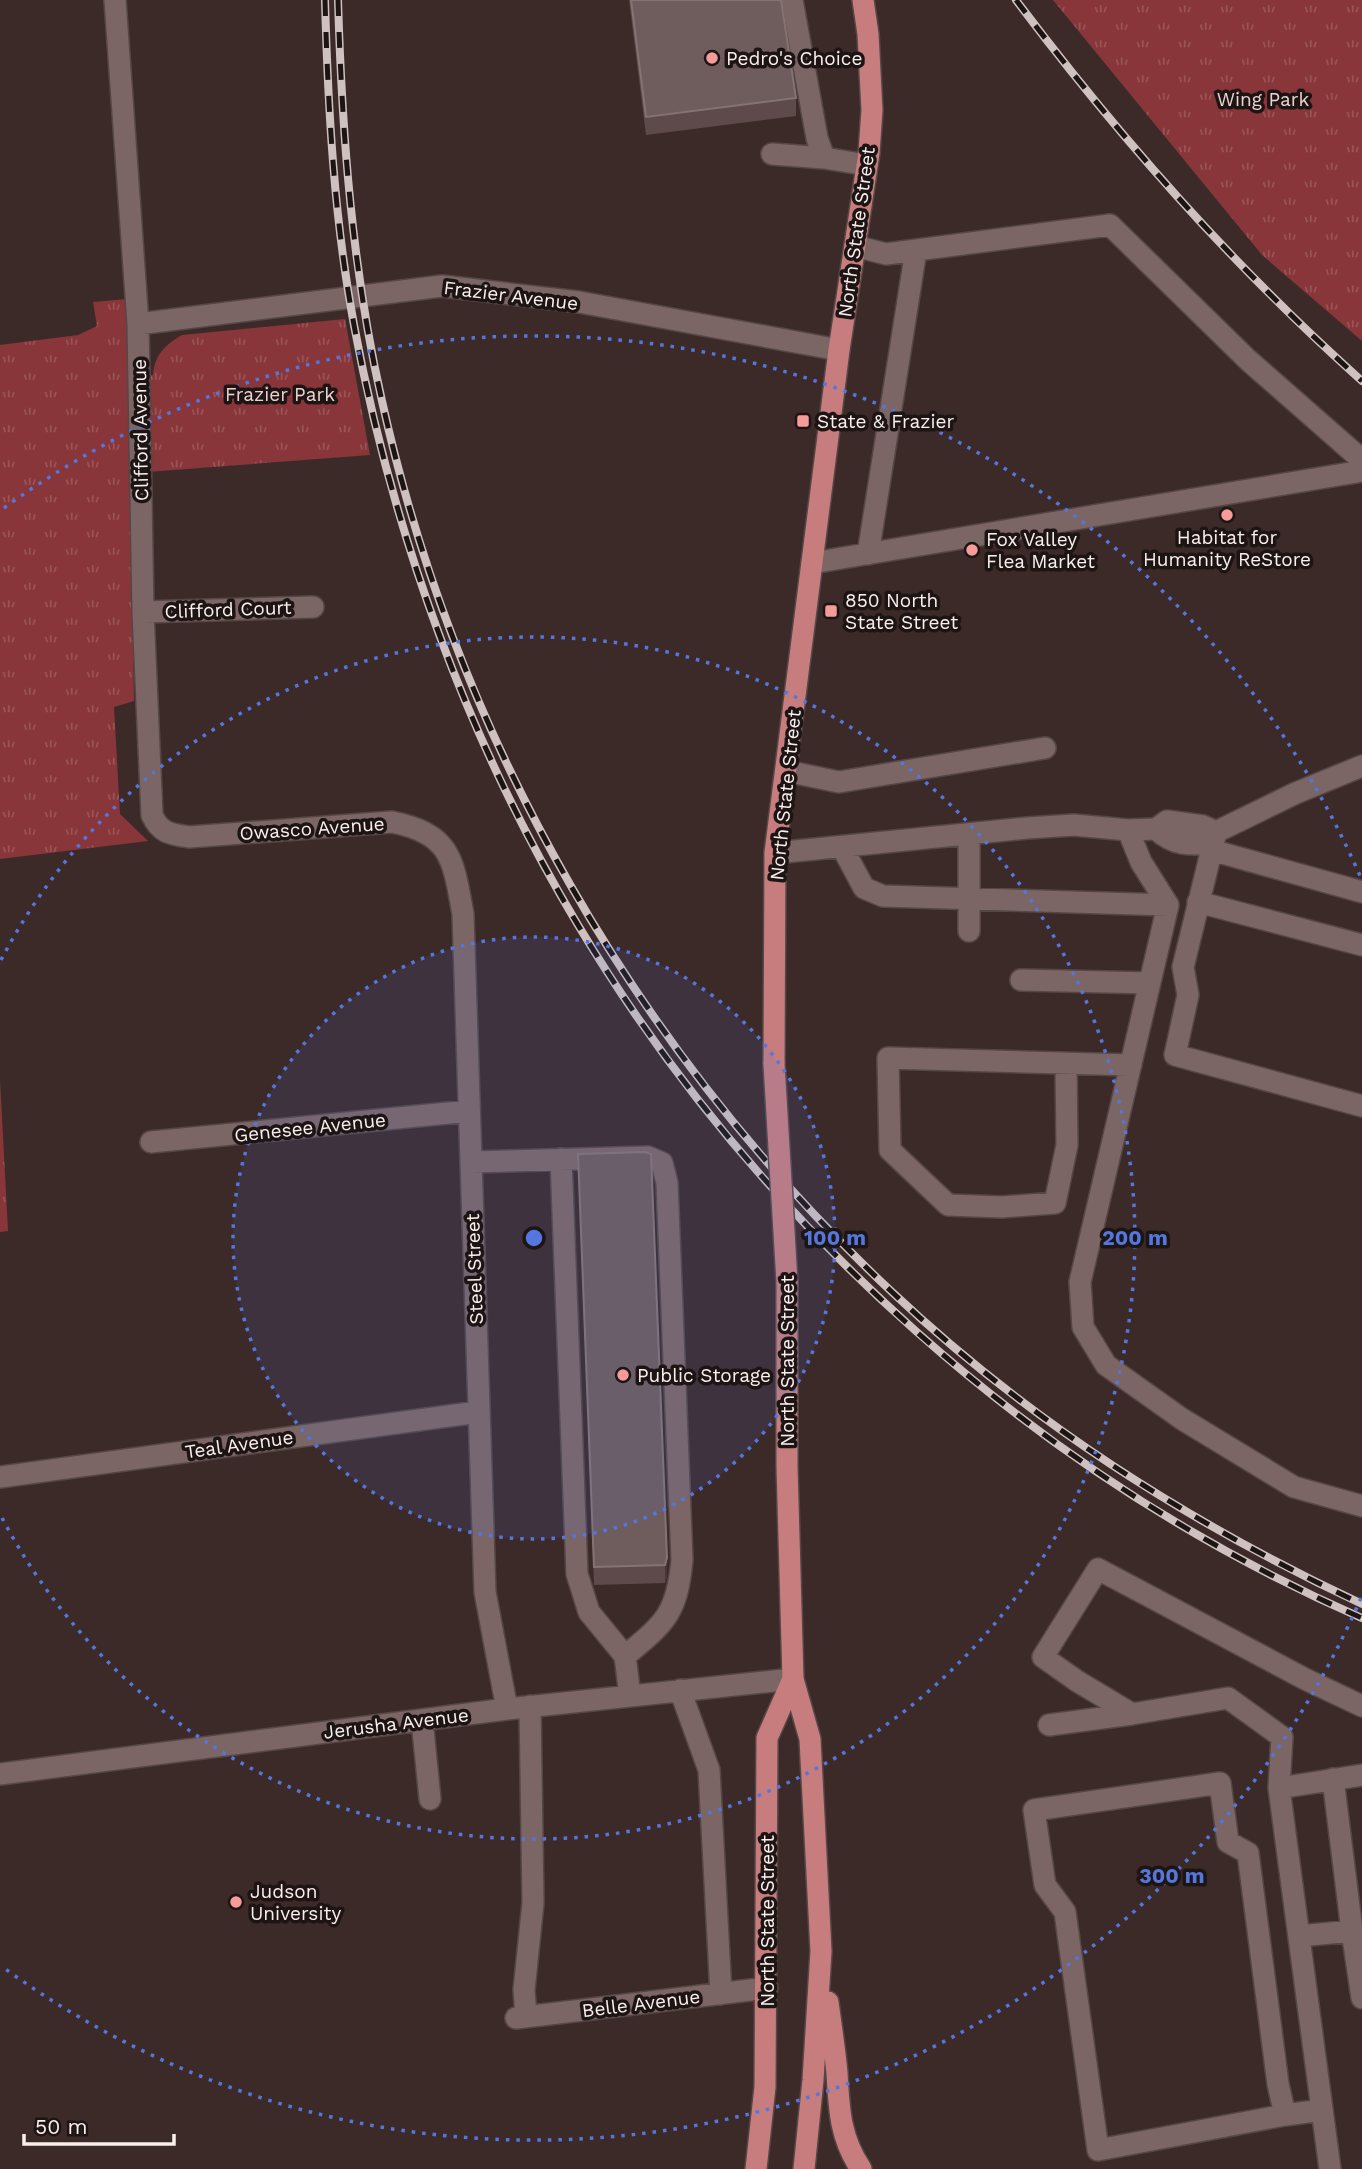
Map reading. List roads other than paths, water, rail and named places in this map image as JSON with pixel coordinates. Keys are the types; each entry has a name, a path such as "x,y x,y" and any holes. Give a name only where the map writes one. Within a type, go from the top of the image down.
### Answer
{"main road":[{"name":"North State Street","path":"804,2169 821,1951 810,1739 793,1679 787,1282 774,1064 775,853 839,350 867,165 872,110 868,34 863,0"},
{"name":"North State Street","path":"756,2169 765,2087 767,1738 793,1679"},
{"path":"821,1951 839,2116 844,2138 860,2169"}],"street":[{"name":"Clifford Avenue","path":"116,0 138,324 144,612 152,815 157,827 171,834 189,837"},
{"path":"792,0 817,138 824,158"},
{"path":"772,153 867,165"},
{"path":"855,246 886,254 1110,226 1248,360 1362,460"},
{"path":"868,554 916,250"},
{"name":"Frazier Avenue","path":"138,324 442,286 579,302 839,350"},
{"path":"812,563 1362,471"},
{"name":"Clifford Court","path":"144,612 313,607"},
{"path":"786,771 839,782 1045,748"},
{"path":"1362,766 1296,793 1213,841 1182,967 1188,995 1175,1055 1362,1107"},
{"path":"775,853 1074,825 1128,830 1156,829 1167,821 1203,826 1213,841 1362,892"},
{"name":"Owasco Avenue","path":"189,837 392,822 417,827 433,836"},
{"path":"1128,830 1141,862 1168,905 1080,1282 1083,1327 1106,1365 1182,1419 1294,1487 1362,1506"},
{"path":"969,834 969,931"},
{"name":"Steel Street","path":"433,836 448,854 457,880 463,914 485,1592 507,1709"},
{"path":"842,846 864,888 883,896 1168,905"},
{"path":"1198,902 1362,945"},
{"path":"1021,980 1150,983"},
{"path":"1066,1064 1067,1145 1055,1203 1002,1207 948,1205 890,1150 888,1058 1131,1065"},
{"name":"Genesee Avenue","path":"151,1142 469,1111"},
{"path":"471,1162 648,1157 662,1163 667,1183 682,1560 679,1590 662,1625 625,1656"},
{"path":"561,1159 577,1574 589,1612 625,1656 630,1696"},
{"name":"Teal Avenue","path":"0,1477 478,1412"},
{"path":"1132,1714 1043,1657 1098,1569 1305,1679 1362,1706"},
{"name":"Jerusha Avenue","path":"0,1774 530,1706 793,1679"},
{"path":"680,1690 709,1770 720,1994"},
{"path":"1049,1725 1228,1698 1282,1737 1279,1788 1330,2169"},
{"name":"Belle Avenue","path":"530,1706 533,1903 521,2017 766,1988"},
{"path":"422,1720 430,1799"},
{"path":"1279,1788 1362,1775"},
{"path":"1333,1779 1362,1998"},
{"path":"1286,2115 1278,2084 1248,1853 1227,1842 1220,1783 1034,1810 1045,1885 1065,1912 1098,2150 1322,2110"},
{"path":"1299,1936 1352,1931"}],"railway":[{"path":"325,0 330,123 341,244 370,404 390,482 439,635 469,710 502,784 578,925 650,1036 731,1141 820,1240 917,1332 1020,1416 1129,1493 1243,1560 1362,1618"},
{"path":"338,0 350,202 363,302 382,401 415,527 458,650 510,769 570,885 639,995 716,1100 801,1200 892,1292 945,1339 1056,1427 1115,1467 1236,1540 1362,1604"},
{"path":"1016,0 1137,151 1180,199 1268,293 1362,381"}],"place":[{"name":"Pedro's Choice","path":"712,58"},
{"name":"State & Frazier","path":"803,421"},
{"name":"Habitat for Humanity ReStore","path":"1227,515"},
{"name":"Fox Valley Flea Market","path":"972,550"},
{"name":"850 North State Street","path":"831,611"},
{"name":"Public Storage","path":"623,1375"},
{"name":"Judson University","path":"236,1902"}],"park label":[{"name":"Wing Park","path":"1263,99"},
{"name":"Frazier Park","path":"280,394"}]}
